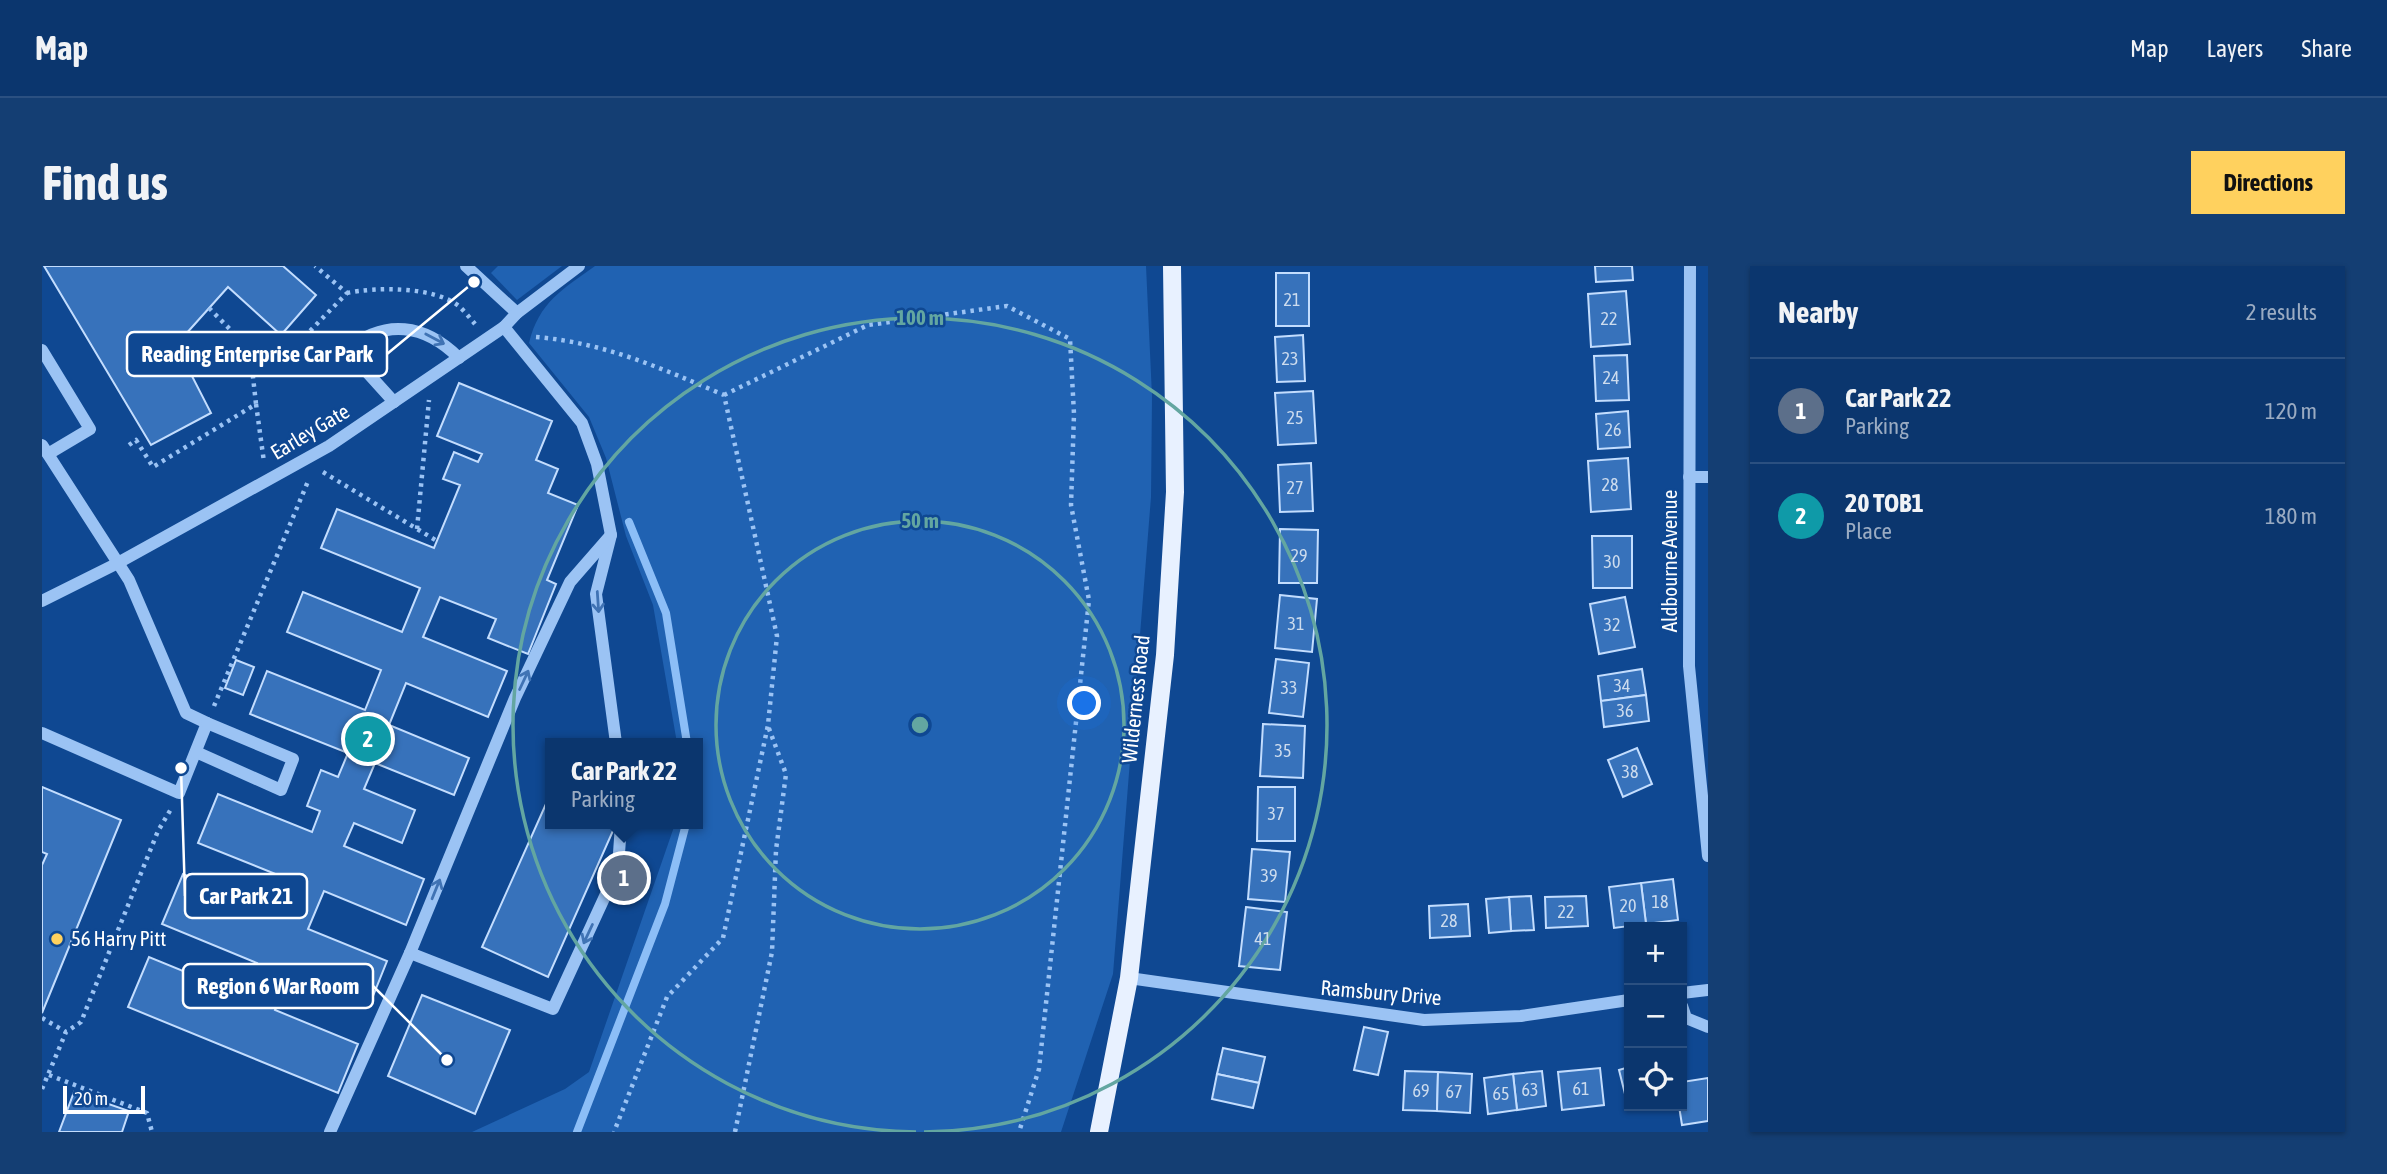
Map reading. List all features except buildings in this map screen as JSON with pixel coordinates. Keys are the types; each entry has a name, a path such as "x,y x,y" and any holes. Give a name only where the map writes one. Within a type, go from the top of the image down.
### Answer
{"main road":[{"name":"Wilderness Road","path":"1099,1132 1129,978 1165,655 1175,492 1172,266"}],"street":[{"path":"466,266 517,313"},
{"name":"Earley Gate","path":"42,601 117,565 329,446 490,337 507,331 517,313 579,266"},
{"name":"Aldbourne Avenue","path":"1690,266 1689,666 1708,856"},
{"path":"394,402 347,350 366,334 394,329 422,333 441,340 459,358"},
{"path":"507,331 582,424 597,464 611,535 596,594 615,738"},
{"path":"42,350 90,429 45,449 129,580 186,713 293,759 281,790 196,752"},
{"path":"1689,477 1708,477"},
{"path":"330,1132 410,953 516,698 569,582 611,535"},
{"path":"42,733 180,793 207,723"},
{"path":"410,953 553,1009 618,868 621,829"},
{"name":"Ramsbury Drive","path":"1129,978 1424,1020 1521,1016 1624,1001"},
{"path":"1687,992 1708,990"},
{"path":"1687,1018 1708,1027"}],"path":[{"path":"315,266 347,293"},
{"path":"209,308 271,370 347,293 400,289 441,299 458,305 490,337"},
{"path":"507,331 577,341 630,355 724,396 868,326 1007,306 1070,339 1074,414 1072,505 1088,600 1039,1069 1019,1132"},
{"path":"249,349 266,480"},
{"path":"417,529 430,389"},
{"path":"614,1132 667,997 723,938 768,725 777,636 724,396"},
{"path":"129,445 136,440 153,467 256,404"},
{"path":"207,723 314,466 437,541"},
{"path":"735,1132 772,952 776,850 786,774 768,725"},
{"path":"42,1089 66,1032 81,1023 159,831 180,793"},
{"path":"42,1018 66,1032"},
{"path":"48,1075 147,1113 152,1132"}],"shaded area":[{"path":"498,266 562,266 517,300 491,273"},
{"path":"595,266 1146,266 1152,396 1151,497 1113,974 1061,1132 472,1132 565,1089 589,1072 673,829 703,829 703,738 676,738 653,605 626,536 606,458 589,417 529,343 539,317 563,290"}],"waterway":[{"path":"629,522 666,613 686,738"},
{"path":"577,1132 665,904 685,829"}],"place":[{"name":"Reading Enterprise Car Park","path":"474,282"},
{"name":"20 TOB1","path":"368,739"},
{"name":"Car Park 21","path":"181,768"},
{"name":"Car Park 22","path":"624,878"},
{"name":"56 Harry Pitt","path":"57,939"},
{"name":"Region 6 War Room","path":"447,1060"}]}
